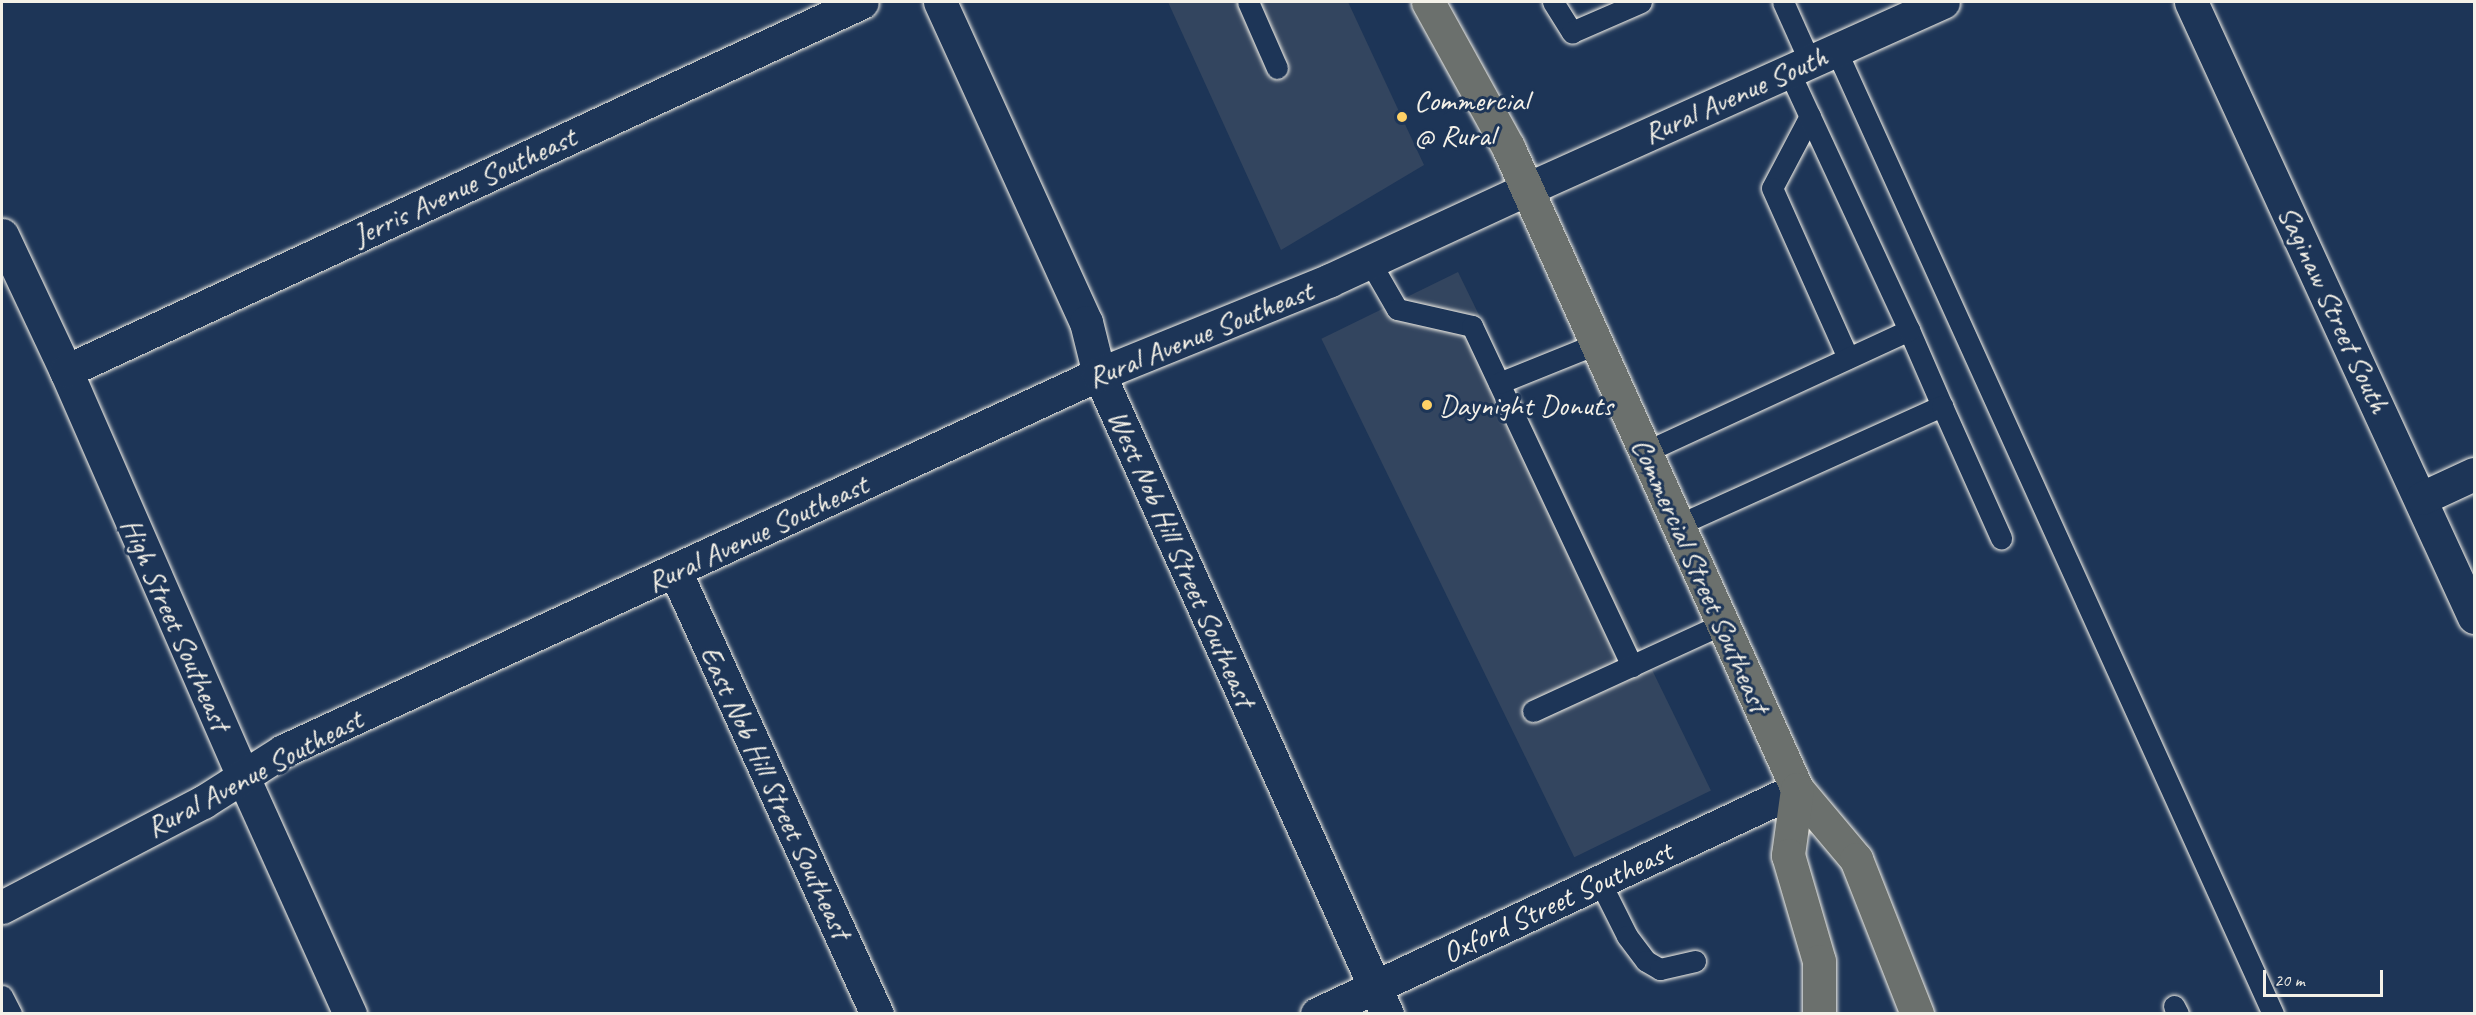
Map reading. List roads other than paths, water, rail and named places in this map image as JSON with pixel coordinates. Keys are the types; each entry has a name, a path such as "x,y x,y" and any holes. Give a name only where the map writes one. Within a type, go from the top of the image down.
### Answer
{"main road":[{"name":"Commercial Street Southeast","path":"1428,2 1508,147 1797,789 1856,859 1917,1014"},
{"path":"1797,789 1788,855 1820,961 1819,1014"}],"street":[{"name":"Jerris Avenue Southeast","path":"66,371 862,2"},
{"name":"West Nob Hill Street Southeast","path":"940,2 1086,322 1099,374 1381,1000"},
{"name":"Rural Avenue South","path":"1527,189 1943,2"},
{"name":"Saginaw Street South","path":"2191,2 2475,617"},
{"name":"Rural Avenue Southeast","path":"2,907 203,802 283,751 1099,374 1370,262 1527,189"},
{"name":"High Street Southeast","path":"2,235 66,371 243,777 350,1014"},
{"path":"2422,498 2475,474"},
{"name":"East Nob Hill Street Southeast","path":"675,571 877,1014"},
{"name":"Oxford Street Southeast","path":"1317,1014 1381,1000 1600,882 1797,789"}],"lane":[{"path":"1248,2 1277,68"},
{"path":"1553,2 1572,32 1641,2"},
{"path":"1783,2 2273,1014"},
{"path":"1812,61 1810,116 1772,188 1848,358"},
{"path":"1810,116 1909,330 2001,538"},
{"path":"1370,262 1397,309 1472,326 1632,666"},
{"path":"1645,452 1909,330"},
{"path":"1499,383 1596,344"},
{"path":"1678,525 1942,406"},
{"path":"1533,711 1722,624"},
{"path":"1600,882 1627,936 1646,961 1660,969 1695,961"},
{"path":"2,996 11,1014"}],"place":[{"name":"Commercial @ Rural","path":"1402,117"},
{"name":"Daynight Donuts","path":"1427,405"}]}
